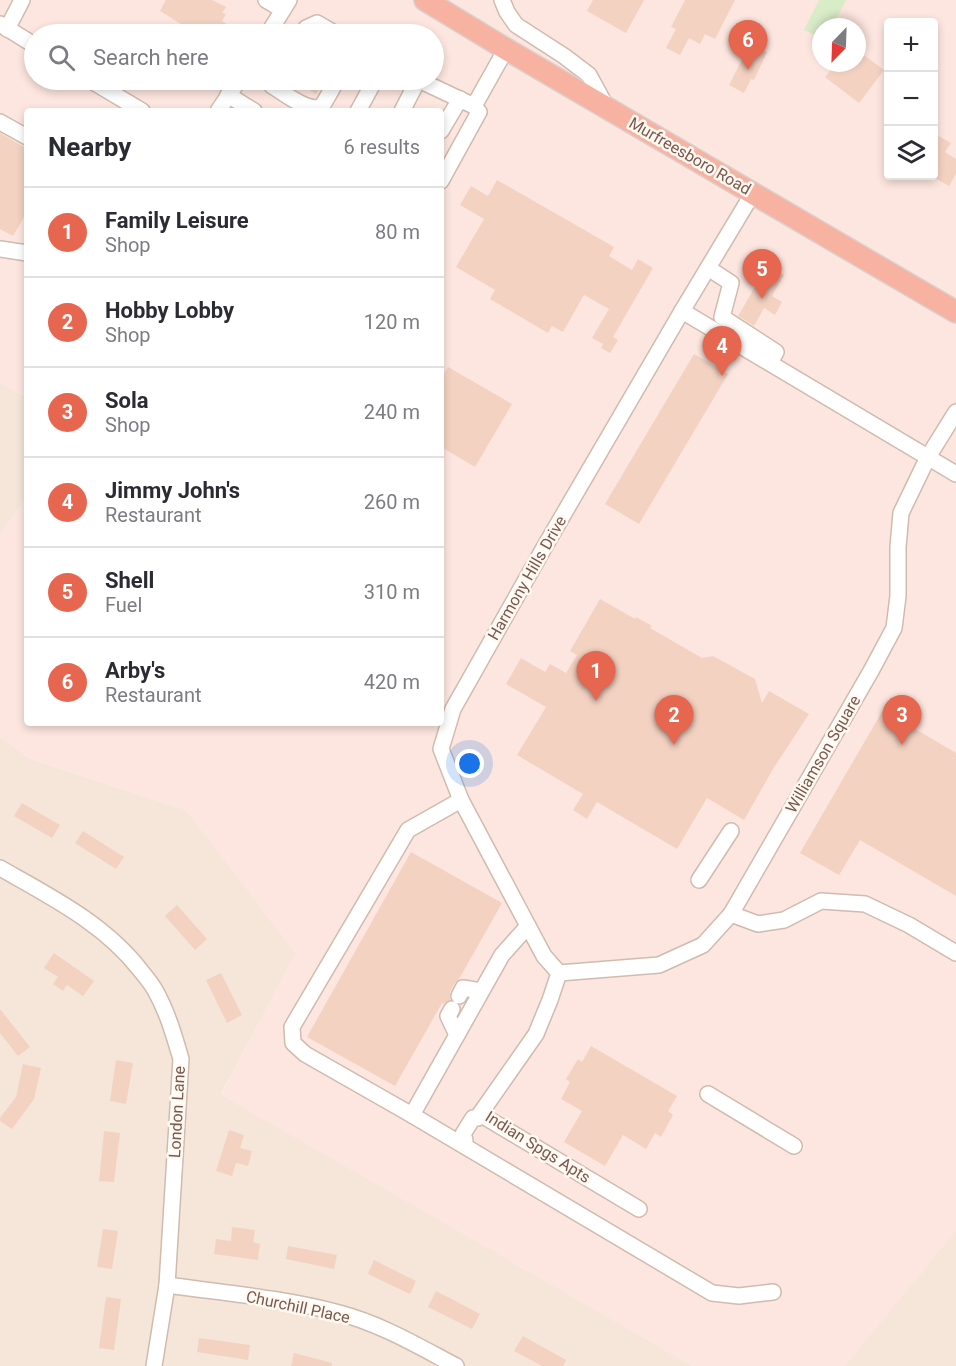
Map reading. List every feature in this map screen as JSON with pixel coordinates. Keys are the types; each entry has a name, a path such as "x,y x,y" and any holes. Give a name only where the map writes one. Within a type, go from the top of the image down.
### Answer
{"highway":[{"name":"Murfreesboro Road","path":"425,0 956,312"}],"street":[{"path":"22,0 4,27 24,39"},
{"path":"266,0 286,5 274,24"},
{"path":"502,0 516,25 589,75 607,108"},
{"path":"444,128 467,102 506,49"},
{"path":"107,90 137,108"},
{"path":"220,108 232,90"},
{"path":"279,90 313,108"},
{"path":"320,108 331,90"},
{"path":"360,108 370,90"},
{"path":"404,108 413,90"},
{"path":"440,90 467,102 479,112 444,176"},
{"path":"228,95 248,108"},
{"path":"0,122 24,136"},
{"name":"Harmony Hills Drive","path":"559,973 544,956 461,800 441,749 453,709 556,526 753,193"},
{"path":"0,249 24,252"},
{"path":"708,267 731,283 722,317 712,330"},
{"path":"682,311 956,474"},
{"path":"722,317 776,352 770,363"},
{"name":"Williamson Square","path":"559,973 659,965 704,945 731,914 894,628 898,596 901,513 928,457 956,412"},
{"path":"461,800 408,830 292,1027 293,1043 305,1054 463,1142 712,1293 740,1296 773,1292"},
{"path":"699,880 730,831"},
{"name":"London Lane","path":"0,868 56,900 112,939 135,963 154,988 171,1023 181,1059 167,1285 154,1366"},
{"path":"731,914 758,924 784,920 821,901 865,904 909,925 956,953"},
{"path":"412,1115 502,954 528,926"},
{"name":"Indian Spgs Apts","path":"559,973 536,1034 479,1116 639,1209"},
{"path":"457,1035 448,1016 455,1002 463,988 481,992"},
{"path":"708,1094 794,1146"},
{"path":"463,1142 470,1139 480,1122 479,1116"},
{"name":"Churchill Place","path":"167,1285 291,1303 340,1313 385,1329 456,1366"}],"shaded area":[{"path":"0,0 956,0 956,1231 845,1366 693,1366 221,1095 295,953 186,810 31,759 0,737 0,535 24,501 24,726 444,726 444,108 24,108 24,396 0,382"},
{"path":"0,382 24,396 24,501 0,535"},
{"path":"0,737 31,759 186,810 296,953 221,1094 693,1366 0,1366"},
{"path":"956,1145 956,1366 830,1366"}],"green space":[{"path":"819,0 846,0 837,18 812,18 812,34 804,30"}],"building":[{"path":"166,0 212,0 226,7 222,13 226,14 222,21 226,24 181,24 160,11"},
{"path":"593,0 644,0 626,33 587,11"},
{"path":"685,0 735,0 715,39 705,34 700,44 689,38 680,55 666,48 676,29 671,27"},
{"path":"750,44 767,52 754,80 751,79 744,93 729,85"},
{"path":"866,57 884,70 859,103 825,77 829,72 866,72"},
{"path":"0,133 24,146 24,217 13,236 0,229"},
{"path":"938,136 951,143 945,152 956,159 956,174 949,186 938,180"},
{"path":"497,180 614,247 609,256 632,270 638,259 653,268 613,337 618,340 610,353 601,348 603,344 592,338 609,309 584,295 563,332 552,326 548,333 490,299 495,290 456,267 484,219 460,205 471,186 488,196"},
{"path":"768,265 784,275 772,296 782,302 775,315 764,308 754,326 738,316"},
{"path":"694,354 728,374 639,524 605,504"},
{"path":"448,367 512,404 475,467 444,449 444,374"},
{"path":"600,599 652,626 650,628 702,658 713,656 755,679 762,703 769,691 809,714 773,769 744,820 707,798 677,849 597,802 587,819 573,810 583,794 517,755 546,707 506,684 521,658 545,672 550,664 566,673 577,655 570,651"},
{"path":"883,710 956,753 956,896 860,840 839,875 800,853"},
{"path":"22,803 60,825 52,838 14,816"},
{"path":"83,831 124,857 116,869 75,843"},
{"path":"411,852 502,903 454,984 450,992 450,1000 442,1003 395,1086 307,1037"},
{"path":"177,905 207,939 195,950 165,916"},
{"path":"54,953 94,981 83,996 67,985 63,991 53,984 58,977 44,968"},
{"path":"221,973 242,1015 227,1023 206,980"},
{"path":"0,1009 30,1047 18,1056 0,1033"},
{"path":"591,1046 677,1096 668,1111 673,1115 661,1137 655,1133 646,1149 623,1135 605,1166 564,1142 582,1111 561,1099 570,1082 566,1079 578,1059 582,1062"},
{"path":"116,1060 133,1063 126,1104 110,1101"},
{"path":"23,1064 41,1068 34,1099 12,1129 0,1121 0,1118 16,1097"},
{"path":"229,1130 244,1135 240,1148 252,1151 248,1166 236,1163 232,1176 216,1171"},
{"path":"104,1131 120,1133 114,1182 99,1181"},
{"path":"232,1227 255,1230 253,1242 260,1244 258,1260 214,1254 216,1239 231,1241"},
{"path":"103,1229 118,1231 112,1269 97,1267"},
{"path":"288,1246 337,1255 334,1269 286,1259"},
{"path":"374,1260 416,1281 410,1294 368,1274"},
{"path":"436,1291 480,1314 472,1329 428,1307"},
{"path":"106,1297 121,1299 114,1350 99,1348"},
{"path":"523,1336 566,1360 563,1366 542,1366 514,1351"},
{"path":"199,1338 250,1345 248,1360 197,1352"},
{"path":"294,1353 332,1363 332,1366 291,1366"}],"place":[{"name":"Arby's","path":"748,70"},
{"name":"Shell","path":"762,299"},
{"name":"Jimmy John's","path":"722,376"},
{"name":"Family Leisure","path":"596,701"},
{"name":"Hobby Lobby","path":"674,745"},
{"name":"Sola","path":"902,745"}]}
